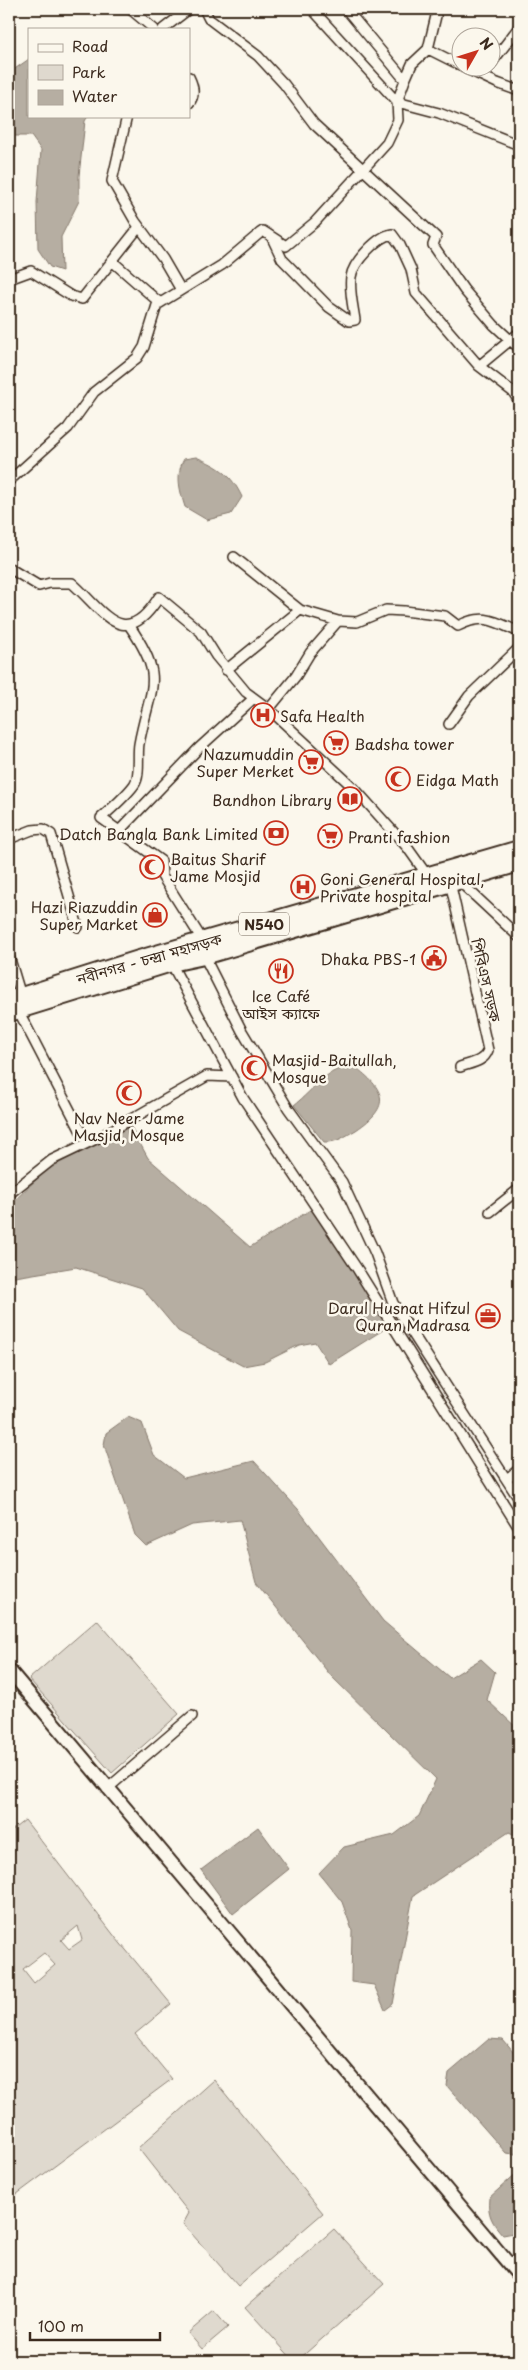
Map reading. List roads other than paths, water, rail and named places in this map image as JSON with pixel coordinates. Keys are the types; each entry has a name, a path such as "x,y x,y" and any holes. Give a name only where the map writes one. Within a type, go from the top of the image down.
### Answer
{"highway":[{"name":"নবীনগর - চন্দ্রা মহাসড়ক","path":"14,1005 171,963 203,949 426,876 519,849"},
{"name":"নবীনগর - চন্দ্রা মহাসড়ক","path":"14,1005 203,949 519,863"}],"street":[{"path":"130,9 153,28"},
{"path":"164,28 189,9"},
{"path":"204,9 209,19 258,56 284,84 314,124 436,237 433,245 464,290 494,325 519,348"},
{"path":"312,9 397,102 439,113 519,145"},
{"path":"346,9 405,80"},
{"path":"9,480 68,428 94,392 137,358 144,347 157,305 222,265 263,231 286,246 315,222 387,143 398,120 397,102 405,80 412,64 428,49 436,16 434,9"},
{"path":"500,53 519,27"},
{"path":"428,49 450,60"},
{"path":"488,78 519,91"},
{"path":"190,80 193,90 190,102"},
{"path":"127,118 112,181 139,227 181,290"},
{"path":"9,279 31,271 82,300 139,227"},
{"path":"272,238 282,259 329,307 349,321 355,320 351,276 362,256 383,235 392,234 400,245 411,269 416,293 479,366 513,392 519,401"},
{"path":"112,261 160,303"},
{"path":"479,366 519,333"},
{"path":"234,557 300,610 338,621 357,622 386,610 404,611 445,616 458,626 472,619 486,618 519,632"},
{"path":"9,568 39,586 50,583 72,583 110,620 126,626 136,623 159,598 201,632 226,670 254,698 269,709 355,789 407,847 426,876"},
{"path":"226,670 300,610"},
{"path":"269,709 296,676 310,653 338,621"},
{"path":"129,625 143,645 152,664 154,679 139,744 135,784 101,818 161,861 162,876 203,949 242,1032 288,1108 342,1182 375,1253 393,1303 519,1499"},
{"path":"449,724 468,696 519,648"},
{"path":"120,830 199,748 254,698"},
{"path":"9,839 32,830 44,829 51,834 78,926"},
{"path":"454,881 519,937"},
{"name":"পিবিএস সড়ক","path":"454,881 488,1050 486,1056 480,1060 460,1067"},
{"path":"9,956 14,1005 87,1143"},
{"path":"171,963 243,1098 358,1270 519,1528"},
{"path":"9,1194 52,1160 87,1143 207,1076 232,1077"},
{"path":"490,1212 519,1189"},
{"path":"506,1479 519,1469"},
{"path":"9,1670 519,2276"},
{"path":"107,1788 192,1716"}],"water":[{"path":"149,9 180,9 164,14"},
{"path":"28,60 28,118 87,118 79,176 79,201 61,237 62,271 50,267 38,249 37,202 41,150 31,136 9,136 9,73"},
{"path":"196,457 212,464 234,482 242,497 231,514 207,520 185,507 180,489 181,465 184,459"},
{"path":"354,1066 378,1090 381,1098 380,1106 368,1121 356,1130 337,1140 324,1142 294,1105 328,1075"},
{"path":"130,1125 148,1158 250,1247 320,1204 394,1323 329,1364 315,1342 299,1345 265,1362 243,1366 178,1331 142,1288 76,1267 9,1278 9,1206 46,1170"},
{"path":"128,1417 142,1423 154,1455 184,1478 254,1461 298,1509 383,1621 450,1678 481,1659 495,1672 487,1700 519,1730 519,1837 509,1832 413,1896 393,2004 385,2010 374,1985 351,1982 352,1930 342,1902 319,1873 344,1847 394,1835 419,1816 436,1779 331,1676 256,1582 240,1520 192,1525 146,1546 135,1535 104,1445 106,1433"},
{"path":"258,1827 289,1869 233,1914 201,1870"},
{"path":"489,2039 503,2040 519,2059 519,2150 515,2154 506,2153 447,2086 449,2073"},
{"path":"519,2171 519,2232 503,2235 491,2218 489,2198"}],"place":[{"name":"Safa Health","path":"263,715"},
{"name":"Badsha tower","path":"336,743"},
{"name":"Nazumuddin Super Merket","path":"311,762"},
{"name":"Eidga Math","path":"398,779"},
{"name":"Bandhon Library","path":"350,799"},
{"name":"Datch Bangla Bank Limited","path":"276,833"},
{"name":"Pranti fashion","path":"330,836"},
{"name":"Baitus Sharif Jame Mosjid","path":"152,867"},
{"name":"Goni General Hospital, Private hospital","path":"303,887"},
{"name":"Hazi Riazuddin Super Market","path":"155,915"},
{"name":"Dhaka PBS-1","path":"434,958"},
{"name":"Ice Café আইস ক্যাফে","path":"281,971"},
{"name":"Masjid-Baitullah, Mosque","path":"254,1068"},
{"name":"Nav Neer Jame Masjid, Mosque","path":"129,1093"},
{"name":"Darul Husnat Hifzul Quran Madrasa","path":"488,1316"}]}
